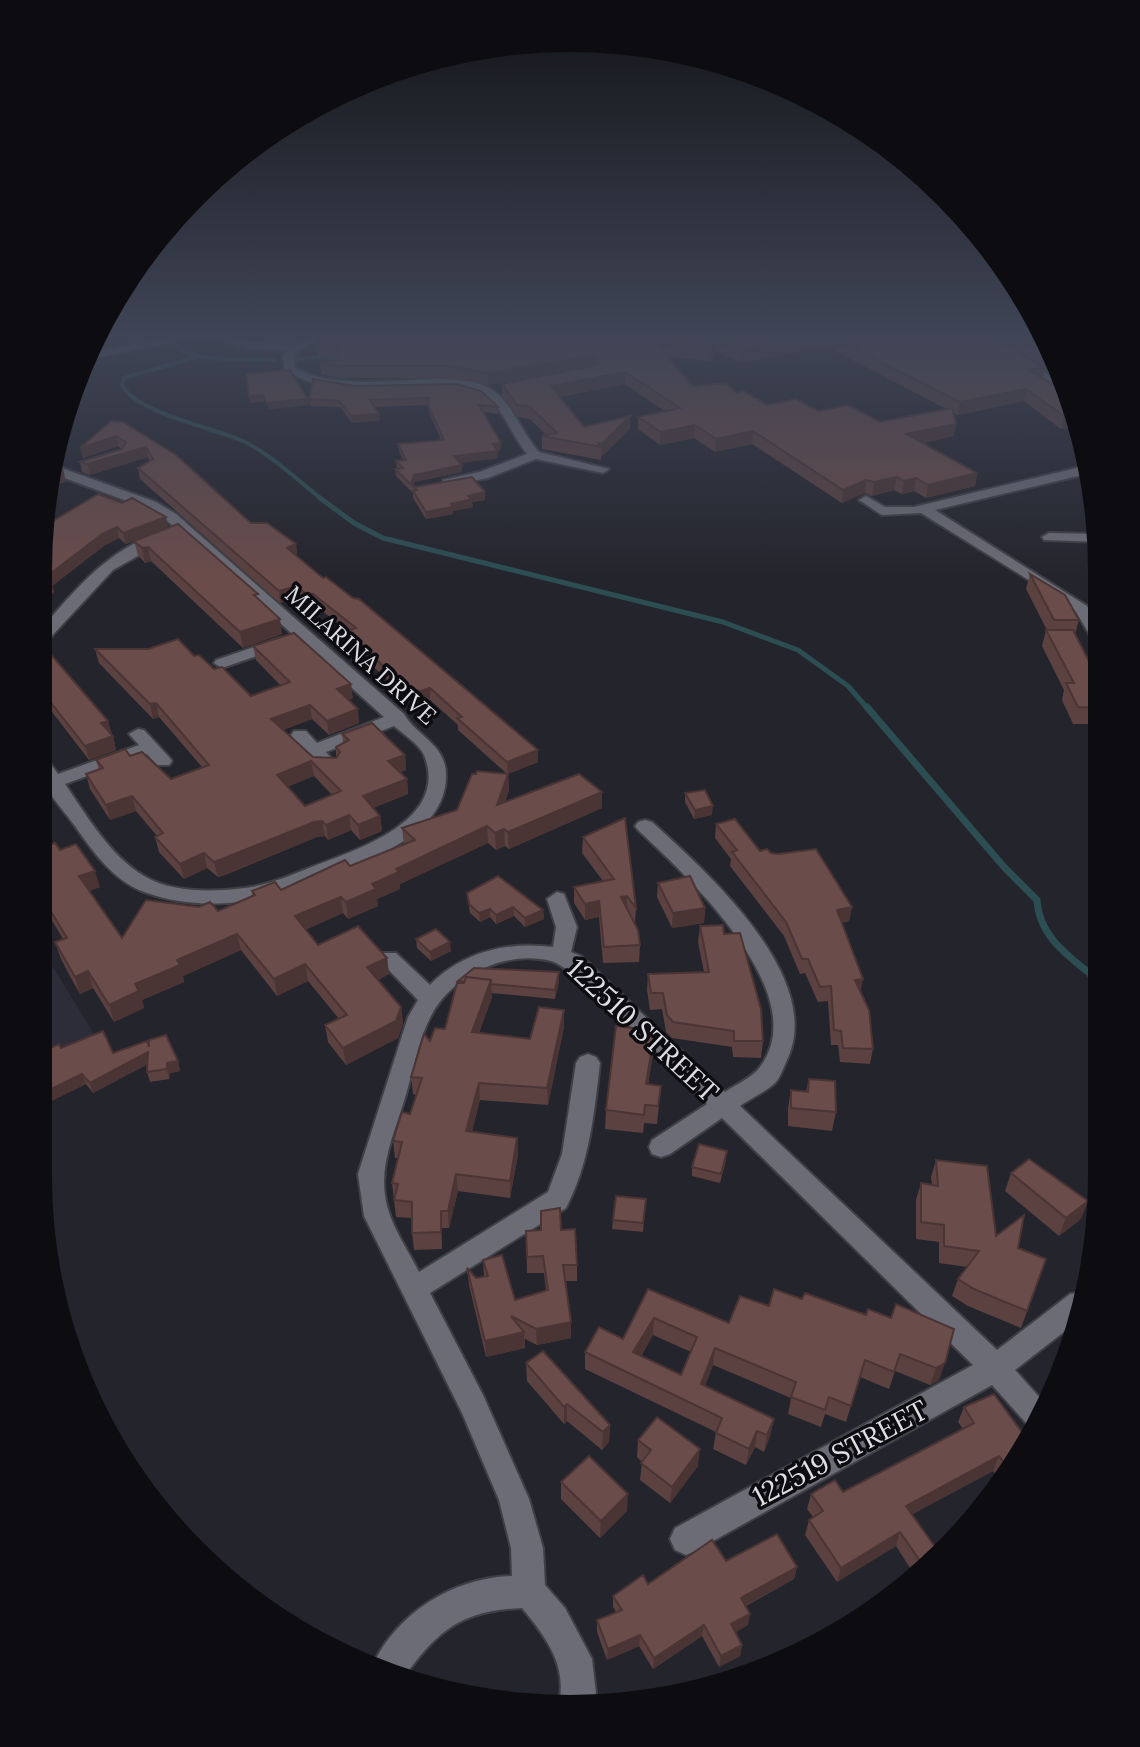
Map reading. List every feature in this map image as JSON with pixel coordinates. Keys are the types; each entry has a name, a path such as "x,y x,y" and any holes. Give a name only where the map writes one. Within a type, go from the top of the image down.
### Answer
{"street":[{"path":"509,416 535,455"},
{"path":"435,486 483,475 535,455 603,469"},
{"path":"62,469 90,462"},
{"name":"MILARINA DRIVE","path":"52,779 116,864 135,880 181,894 247,895 272,890 394,839 424,813 438,789 440,779 431,750 185,529 151,505 62,472"},
{"path":"866,500 882,511 902,513 1079,472"},
{"path":"924,509 1071,600 1088,619"},
{"path":"52,626 118,557 140,545 185,529"},
{"path":"1049,537 1087,538"},
{"path":"222,663 302,636"},
{"path":"314,750 398,718"},
{"path":"300,735 330,767"},
{"path":"54,782 151,748"},
{"path":"645,826 713,893 772,973 782,999 785,1042 780,1060 768,1075 661,1147"},
{"path":"557,899 569,928 559,955"},
{"name":"122510 STREET","path":"428,997 467,969 495,957 531,950 573,961 995,1367 1032,1411"},
{"path":"388,958 428,997 391,1101 371,1174 377,1216 473,1405 514,1499 527,1548 529,1591 553,1620 575,1659 579,1695"},
{"path":"413,1290 542,1212 564,1190 580,1120 588,1063"},
{"name":"122519 STREET","path":"686,1539 995,1367 1070,1310"},
{"path":"394,1664 438,1611 461,1599 490,1591 529,1591"}],"shaded area":[{"path":"52,966 99,1042 52,1063"}],"building":[{"path":"433,416 485,416 501,443 493,444 498,451 454,456 462,465 414,475 411,484 415,487 472,477 485,492 451,504 453,507 426,512 413,491 417,490 395,469 403,468 396,461 406,460 398,444 444,440"},
{"path":"539,416 575,416 584,427 630,416 602,444 598,443 601,447 542,436 557,433"},
{"path":"868,416 880,422 913,416 954,416 956,424 906,434 977,473 928,485 916,478 904,481 897,477 874,482 866,480 843,490 753,431 716,439 695,425 661,432 638,417"},
{"path":"111,421 123,422 176,455 251,523 267,523 296,544 287,548 323,578 359,599 538,750 507,762 457,718 462,717 430,688 412,694 347,631 356,628 313,594 305,593 296,586 279,591 138,468 153,459 146,447 87,464 80,462 122,449 126,442 116,436 80,448"},
{"path":"98,494 122,503 132,498 166,517 123,533 117,527 102,534 52,572 54,520"},
{"path":"178,524 258,594 254,595 280,619 240,632 148,547 142,548 134,541"},
{"path":"1030,574 1065,595 1079,620 1054,620"},
{"path":"1046,630 1073,630 1088,659 1088,707 1078,707 1066,683 1074,683"},
{"path":"294,633 351,684 337,689 358,709 327,721 310,705 271,719 313,757 336,758 340,752 336,747 349,740 342,734 372,723 405,755 388,761 407,779 363,796 380,816 358,825 349,815 326,825 322,821 314,822 214,862 204,853 180,864 155,837 163,833 132,796 106,805 86,774 103,768 96,760 125,749 130,756 142,752 171,779 209,765 156,703 150,704 95,649 148,649 178,639 194,656 199,655 214,669 222,667 251,696 290,682 253,646","holes":["311,761 341,791 305,806 277,775"]},
{"path":"52,656 108,721 101,723 113,736 85,746 52,704"},
{"path":"477,771 508,774 497,805 579,774 602,792 508,832 504,829 495,833 487,826 396,869 399,872 372,884 376,889 346,902 341,897 295,916 318,945 358,926 387,958 367,967 401,1007 396,1021 343,1048 325,1025 347,1015 305,964 274,979 237,934 177,960 180,965 135,984 139,991 109,1005 88,971 75,977 55,942 67,938 52,913 52,844 55,843 60,850 76,844 95,871 79,876 122,938 146,900 199,907 210,902 218,911 255,895 252,891 275,882 281,890 345,860 350,866 415,840 402,828 457,810 472,774"},
{"path":"705,790 713,806 695,810 685,793"},
{"path":"625,818 636,908 627,896 621,897 638,930 640,945 604,947 599,901 585,904 574,887 614,879 583,837"},
{"path":"735,819 760,851 767,849 778,854 816,849 852,907 837,910 863,979 855,980 869,1010 873,1049 843,1048 841,1031 834,1030 831,986 820,987 808,959 802,959 786,922 732,852 737,850 716,824"},
{"path":"498,876 543,910 525,918 513,907 496,915 490,909 479,913 469,904 467,893"},
{"path":"690,876 705,908 673,913 658,883"},
{"path":"723,925 724,934 740,933 761,1009 763,1041 734,1041 734,1031 673,1022 667,1015 663,993 651,993 648,974 709,972 700,926"},
{"path":"436,929 450,942 430,952 416,939"},
{"path":"474,968 559,972 555,990 491,984 491,980 466,977 465,982 458,981"},
{"path":"466,977 491,980 472,1032 530,1039 539,1007 564,1010 547,1088 479,1083 466,1131 517,1138 510,1181 456,1174 448,1211 441,1211 441,1232 412,1233 412,1202 394,1200 398,1184 392,1183 402,1142 393,1141 402,1112 410,1114 422,1078 411,1077 424,1034 430,1041 435,1028 445,1029 457,983 464,983"},
{"path":"616,1026 648,1030 654,1036 646,1084 661,1086 658,1106 645,1105 644,1115 606,1110"},
{"path":"103,1031 113,1053 147,1041 149,1047 149,1040 166,1035 178,1061 167,1063 167,1069 147,1072 148,1052 90,1083 82,1074 52,1089 52,1047 59,1044 61,1048"},
{"path":"809,1079 835,1081 836,1112 791,1108 791,1090 808,1092"},
{"path":"699,1144 727,1151 721,1174 692,1167"},
{"path":"1029,1159 1087,1202 1066,1218 1011,1173"},
{"path":"936,1160 987,1166 996,1236 1024,1215 1018,1248 1046,1259 1027,1311 958,1279 979,1251 944,1246 944,1225 921,1222 921,1183 938,1186"},
{"path":"616,1196 646,1199 643,1223 613,1220"},
{"path":"560,1208 561,1230 575,1229 577,1265 563,1265 571,1322 536,1329 511,1316 524,1332 485,1341 467,1268 476,1278 488,1276 483,1260 502,1255 515,1300 548,1290 543,1256 527,1257 526,1231 541,1230 541,1211"},
{"path":"648,1289 729,1323 740,1296 769,1306 774,1289 802,1299 805,1293 866,1315 868,1309 891,1318 896,1304 954,1329 945,1363 936,1368 900,1354 894,1372 865,1360 851,1406 829,1397 825,1410 791,1397 796,1382 715,1348 701,1384 774,1419 767,1435 757,1431 749,1449 716,1433 722,1418 585,1352 599,1327 623,1339","holes":["654,1318 697,1337 681,1375 633,1352"]},
{"path":"543,1351 610,1425 603,1432 567,1404 564,1407 526,1363"},
{"path":"994,1394 1021,1431 1003,1462 999,1456 906,1506 934,1545 919,1559 900,1532 841,1568 809,1520 823,1511 811,1494 835,1480 843,1492 974,1423 964,1407"},
{"path":"657,1417 700,1449 672,1487 641,1463 651,1450 638,1440"},
{"path":"589,1456 628,1494 601,1521 561,1482"},
{"path":"777,1534 797,1567 741,1598 750,1614 731,1624 742,1645 721,1656 704,1625 654,1658 640,1635 608,1649 597,1620 622,1610 613,1596 643,1575 648,1584 712,1540 726,1561"}],"waterway":[{"path":"168,416 253,446 323,500"},
{"path":"320,498 354,523 383,538 723,622 798,650 848,686 868,709"},
{"path":"867,707 1004,867 1037,900 1043,924 1056,944 1088,972"}]}
